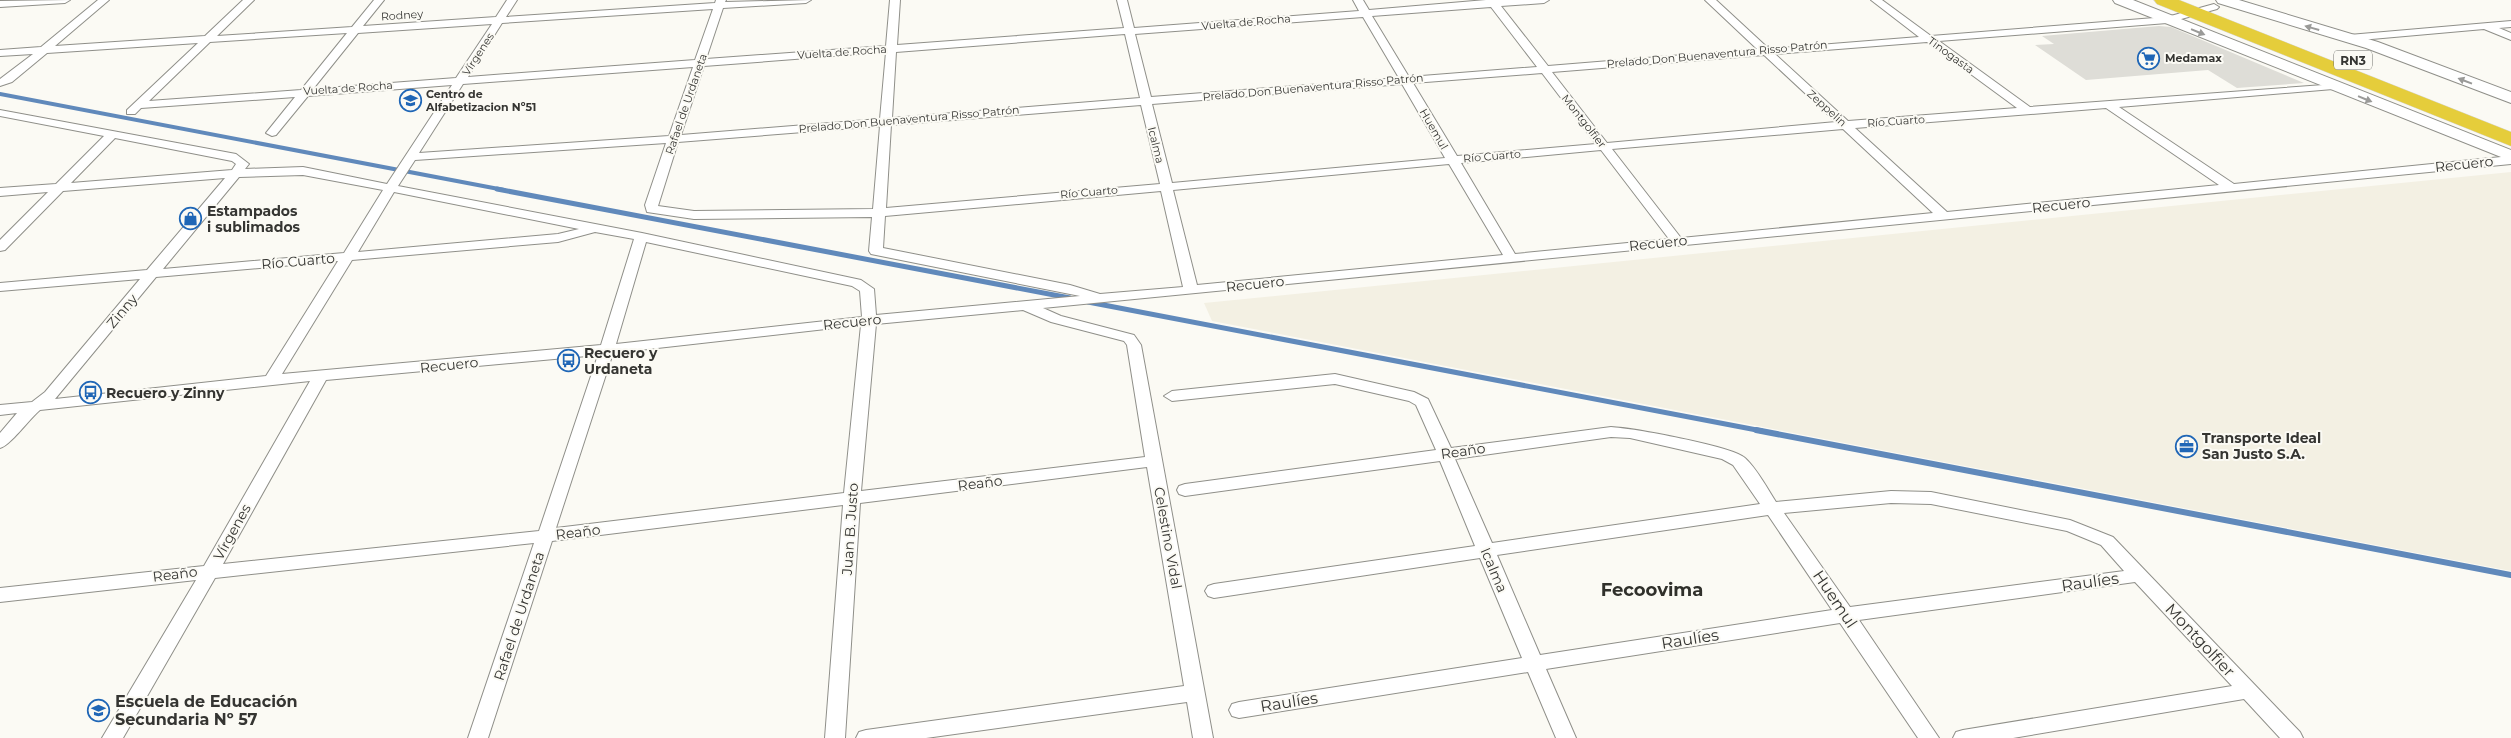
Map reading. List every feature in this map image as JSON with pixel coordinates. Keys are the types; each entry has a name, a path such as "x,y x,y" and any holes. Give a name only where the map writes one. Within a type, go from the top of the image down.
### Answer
{"highway":[{"name":"RN3","path":"2163,0 2207,5 2511,121"},
{"name":"RN3","path":"2207,5 2431,108 2511,140"},
{"path":"2431,108 2491,140 2511,157"}],"street":[{"path":"0,4 65,0"},
{"path":"0,83 8,80 104,0"},
{"path":"206,40 249,0"},
{"path":"272,133 380,0"},
{"name":"Vírgenes","path":"390,188 462,80 512,0"},
{"name":"Rodney","path":"0,54 500,21 721,3 806,0"},
{"path":"895,0 875,247 880,252 1070,289 1103,299"},
{"name":"Icalma","path":"1122,0 1191,290"},
{"name":"Huemul","path":"1358,0 1511,258"},
{"name":"Vuelta de Rocha","path":"206,40 135,108 462,80 1492,2 1544,0"},
{"name":"Zeppelin","path":"1710,0 1944,216"},
{"name":"Tinogasta","path":"1876,0 2025,110"},
{"path":"2120,0 2511,157"},
{"name":"Montgolfier","path":"1492,2 1678,241"},
{"name":"Rafael de Urdaneta","path":"652,209 651,205 721,3"},
{"path":"2207,5 2266,15 2349,38 2511,98"},
{"name":"Prelado Don Buenaventura Risso Patrón","path":"411,157 675,138 1764,50 2167,20 2207,5"},
{"path":"2349,38 2511,24"},
{"path":"2486,26 2511,38"},
{"name":"Río Cuarto","path":"652,209 694,215 879,212 1451,159 2025,110 2110,106 2333,86"},
{"path":"2110,106 2232,188"},
{"path":"0,113 236,158 243,164 238,173"},
{"path":"0,247 113,134"},
{"name":"Recuero","path":"0,410 271,380 320,377 869,320 1103,299 2232,188 2511,157"},
{"path":"0,192 238,173 303,171 642,237"},
{"name":"Zinny","path":"0,443 22,416 50,395 238,173"},
{"path":"271,380 349,257 390,188"},
{"name":"Río Cuarto","path":"0,287 558,238 595,229"},
{"name":"Rafael de Urdaneta","path":"478,738 607,348 637,246 642,237"},
{"name":"Juan B. Justo","path":"642,237 856,283 867,290 869,320 852,500 835,738"},
{"name":"Celestino Vidal","path":"1025,306 1056,319 1129,338 1134,345 1194,693 1204,738"},
{"name":"Vírgenes","path":"112,738 211,570 320,377"},
{"name":"Icalma","path":"1172,396 1335,380 1414,397 1423,402 1566,738"},
{"name":"Reaño","path":"1185,490 1444,453 1611,432 1630,433 1727,455 1739,461"},
{"name":"Reaño","path":"0,595 211,570 545,536 852,500 1155,461"},
{"name":"Huemul","path":"1739,461 1929,738"},
{"name":"Montgolfier","path":"1772,508 1891,497 1931,498 2070,526 2107,541 2293,738"},
{"path":"1214,591 1772,508"},
{"name":"Raulíes","path":"1239,710 1846,615 2141,575"},
{"path":"1963,738 2248,692"},
{"path":"866,738 1194,693"}],"shaded area":[{"name":"Transporte Ideal San Justo S.A.","path":"2511,172 2511,571 1212,321 1204,303"}],"building":[{"name":"Medamax","path":"2159,26 2171,27 2304,83 2237,88 2208,70 2086,80 2035,45 2054,44 2042,36"}],"waterway":[{"path":"0,94 504,190"},
{"path":"497,189 1070,298"},
{"path":"1088,302 1762,431"},
{"path":"1756,430 2511,575"}],"place":[{"name":"Medamax","path":"2149,58"},
{"name":"Centro de Alfabetizacion Nº51","path":"410,100"},
{"name":"Estampados i sublimados","path":"191,219"},
{"name":"Recuero y Urdaneta","path":"568,361"},
{"name":"Recuero y Zinny","path":"90,393"},
{"name":"Transporte Ideal San Justo S.A.","path":"2186,446"},
{"name":"Escuela de Educación Secundaria Nº 57","path":"99,710"}],"district":[{"name":"Fecoovima","path":"1652,590"}]}
